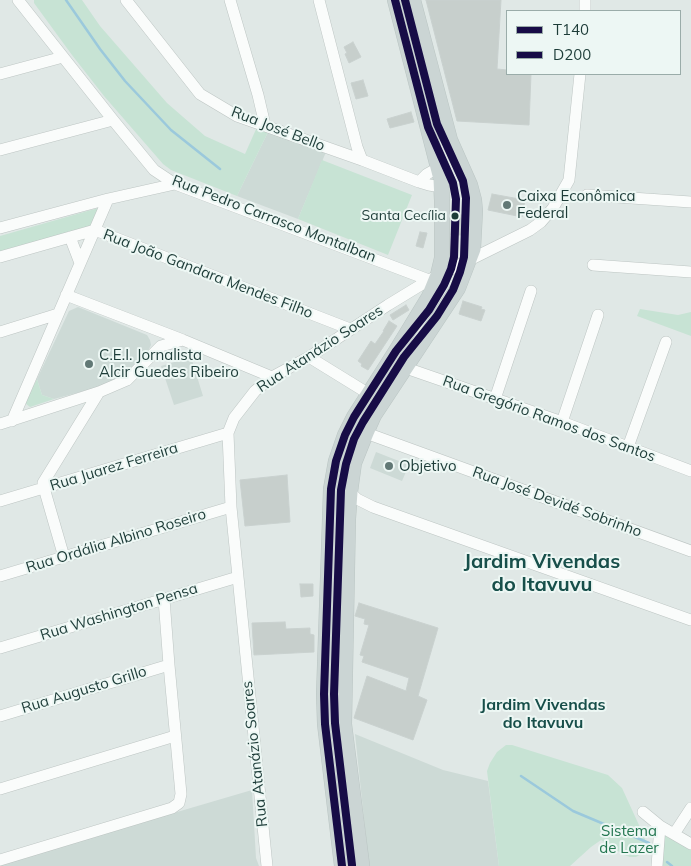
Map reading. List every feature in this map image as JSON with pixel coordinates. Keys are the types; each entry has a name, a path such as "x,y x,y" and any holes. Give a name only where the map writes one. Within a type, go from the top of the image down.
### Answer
{"main road":[{"path":"342,866 325,724 324,694 331,489 336,461 345,435 429,297 433,278 442,258 442,187 395,0"},
{"path":"362,866 344,724 348,511 354,463 374,415 458,288 473,249 474,200 470,185 450,140 413,0"},
{"path":"369,394 380,398 388,395"}],"street":[{"name":"Rua Pedro Carrasco Montalban","path":"18,0 154,170 175,184 433,278"},
{"name":"Rua José Bello","path":"126,0 200,94 237,116 419,182 442,187"},
{"path":"230,0 258,95 264,125"},
{"path":"319,0 362,160"},
{"path":"0,74 63,57"},
{"name":"Rua Atanázio Soares","path":"267,866 231,507 228,433 234,418 255,390 272,377 433,278 530,230 541,222 553,208 569,180 580,75"},
{"path":"237,116 246,114 253,108 258,95"},
{"path":"0,150 113,120"},
{"path":"419,182 427,174 438,168"},
{"path":"0,228 108,199 175,184"},
{"path":"587,195 691,202"},
{"path":"12,421 108,199"},
{"path":"0,257 95,230"},
{"name":"Rua João Gandara Mendes Filho","path":"95,230 350,330"},
{"path":"70,237 80,263"},
{"path":"593,265 691,272"},
{"path":"495,399 531,291"},
{"path":"66,295 272,377"},
{"path":"0,332 58,314"},
{"path":"562,422 598,315"},
{"path":"160,331 161,346"},
{"path":"0,424 100,392 127,380 161,346 183,340"},
{"path":"628,447 666,342"},
{"path":"309,356 369,394"},
{"name":"Rua Gregório Ramos dos Santos","path":"406,368 562,422 691,470"},
{"path":"64,557 43,483 100,392"},
{"path":"62,404 68,405 79,412 82,420"},
{"name":"Rua Juarez Ferreira","path":"0,501 228,433"},
{"name":"Rua José Devidé Sobrinho","path":"366,433 691,551"},
{"path":"57,461 55,472 59,479 66,482"},
{"path":"350,492 357,499 373,507 691,620"},
{"name":"Rua Ordália Albino Roseiro","path":"0,576 231,507"},
{"path":"348,511 373,507"},
{"name":"Rua Washington Pensa","path":"0,648 238,577"},
{"path":"0,860 172,808 179,803 181,794 164,599"},
{"name":"Rua Augusto Grillo","path":"0,716 169,665"},
{"path":"0,789 175,736"},
{"path":"674,834 691,808"},
{"path":"643,812 660,826 691,844"},
{"path":"657,866 660,826"}],"shaded area":[{"path":"268,132 326,152 298,219 237,196"},
{"name":"C.E.I. Jornalista Alcir Guedes Ribeiro","path":"78,307 147,335 151,345 148,351 121,378 99,387 54,399 42,395 37,379 69,311"},
{"path":"191,357 203,396 174,405 161,366"},
{"name":"Objetivo","path":"376,452 409,465 402,481 370,468"},
{"path":"355,734 443,770 488,781 499,866 369,866"},
{"path":"252,790 256,858 259,866 0,866 0,864"}],"green space":[{"path":"34,0 82,0 100,26 167,103 205,136 245,154 257,127 268,132 237,196 171,170 163,164 104,96 34,3"},
{"path":"322,160 412,195 388,255 298,219"},
{"path":"98,208 91,228 0,253 0,236"},
{"path":"640,309 678,315 691,312 691,336 637,316"},
{"path":"37,379 42,395 54,399 30,407 25,403"},
{"path":"506,745 512,745 608,775 622,788 644,836 647,846 643,853 636,857 630,857 601,840 570,866 499,866 487,771 497,752"},
{"name":"Sistema de Lazer","path":"664,835 691,850 691,866 661,866"}],"building":[{"path":"426,0 501,0 497,69 506,70 506,75 531,75 529,125 457,121"},
{"path":"353,42 361,57 349,63 344,47"},
{"path":"363,80 368,96 356,99 351,83"},
{"path":"411,112 414,122 390,128 387,119"},
{"name":"Caixa Econômica Federal","path":"492,194 525,200 522,217 488,210"},
{"path":"451,215 462,215 461,235 451,235"},
{"path":"420,232 427,233 423,248 416,246"},
{"path":"463,301 482,307 481,309 485,310 481,321 459,314"},
{"path":"406,305 409,310 393,320 390,315"},
{"path":"389,321 397,326 368,370 361,366 362,364 358,361 371,341 375,344"},
{"path":"287,475 290,522 245,526 240,480"},
{"path":"300,584 313,584 313,596 301,597"},
{"path":"359,603 438,628 418,696 427,700 413,740 354,718 367,676 406,691 409,678 362,662 364,656 360,655 369,625 364,624 365,619 355,616"},
{"path":"285,622 286,629 310,628 310,634 314,635 314,652 254,655 252,623"}],"waterway":[{"path":"66,0 125,81 171,130 220,169"},
{"path":"521,776 573,811 649,843"},
{"path":"667,862 672,866"}],"transit line":[{"name":"T140","path":"342,866 325,724 324,694 331,489 336,461 345,435 354,417 396,351 429,310 444,285 454,257 456,199 453,183 428,127 395,0"},
{"name":"D200","path":"352,865 335,723 334,694 341,490 346,464 354,439 404,357 437,316 453,290 464,257 466,198 463,181 437,124 405,0"}],"place":[{"name":"Caixa Econômica Federal","path":"507,205"},
{"name":"Santa Cecília","path":"455,216"},
{"name":"C.E.I. Jornalista Alcir Guedes Ribeiro","path":"89,364"},
{"name":"Objetivo","path":"389,466"}],"district":[{"name":"Jardim Vivendas do Itavuvu","path":"542,574"},
{"name":"Jardim Vivendas do Itavuvu","path":"543,714"}]}
